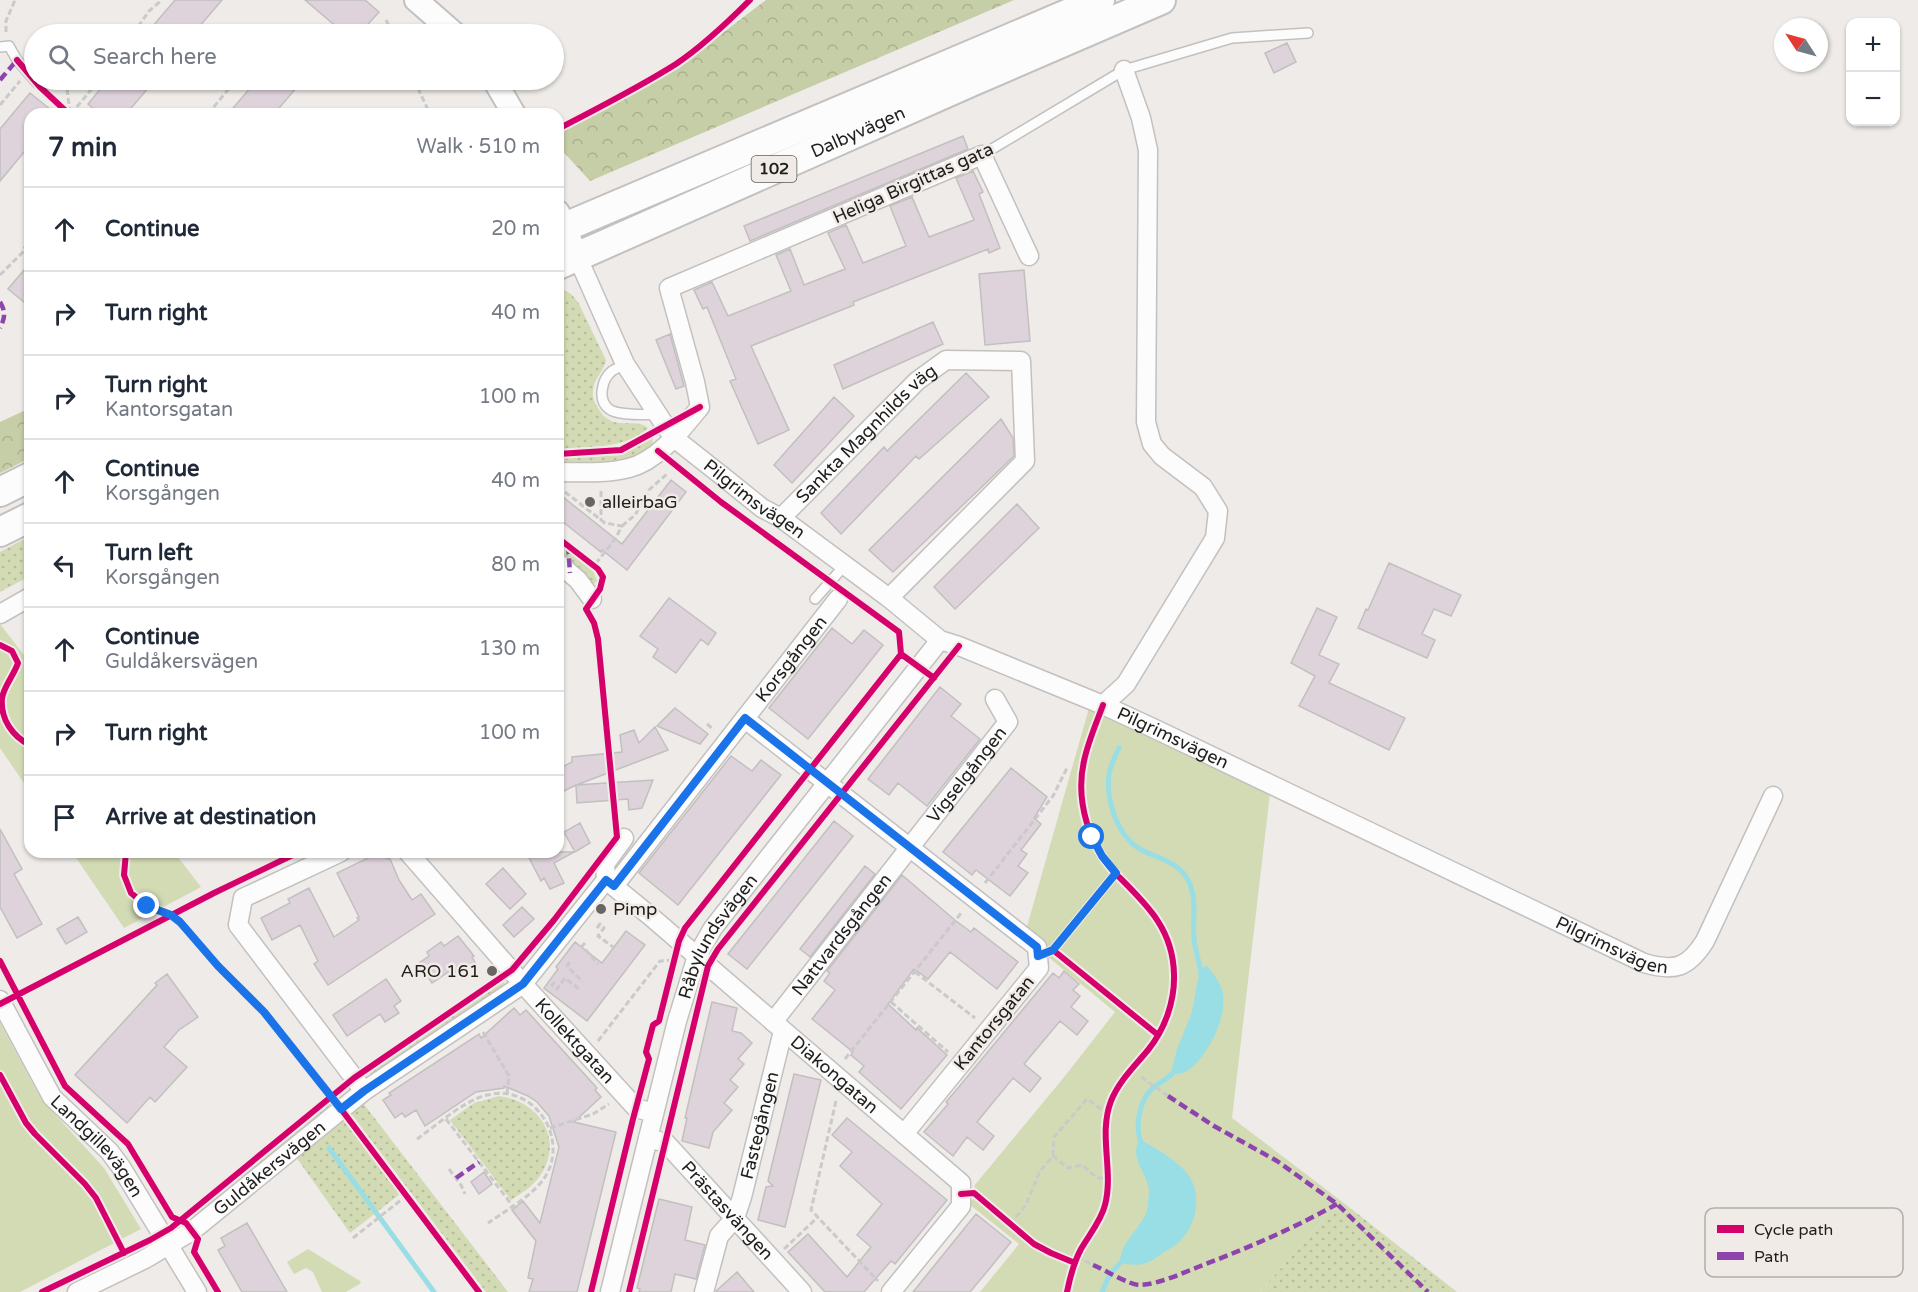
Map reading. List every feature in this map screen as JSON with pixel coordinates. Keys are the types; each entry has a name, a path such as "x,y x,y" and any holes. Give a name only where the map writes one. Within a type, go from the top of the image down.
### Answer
{"main road":[{"name":"Dalbyvägen","path":"564,221 1100,0"},
{"name":"Dalbyvägen","path":"568,261 1161,0"},
{"path":"0,492 24,480"},
{"path":"0,532 24,520"}],"street":[{"path":"416,0 444,24"},
{"path":"1103,705 1126,684 1215,538 1218,511 1203,487 1162,456 1152,444 1146,422 1148,150 1141,118 1124,70"},
{"path":"500,90 510,108"},
{"path":"982,155 1029,256"},
{"name":"Heliga Birgittas gata","path":"674,438 700,407 669,288 982,155"},
{"path":"564,242 568,261"},
{"name":"Pilgrimsvägen","path":"568,261 625,364 674,438 762,508 781,518 889,598 940,640 1103,705 1644,963 1670,969 1680,966 1697,954 1773,796"},
{"name":"Sankta Magnhilds väg","path":"781,518 916,381 946,360 1021,361 1026,461 889,598"},
{"path":"564,472 614,471 631,468 646,460 674,438"},
{"path":"564,570 578,580 592,599"},
{"name":"Korsgången","path":"610,883 745,718 838,599"},
{"path":"0,614 24,600"},
{"name":"Råbylundsvägen","path":"610,1292 677,1021 697,956 713,928 940,640"},
{"name":"Vigselgången","path":"909,848 1008,722 995,699"},
{"name":"Korsgången","path":"745,718 827,783"},
{"name":"Kantorsgatan","path":"827,783 1037,947 1039,968 904,1134"},
{"path":"610,883 605,864 624,838"},
{"name":"Nattvardsgången","path":"778,1026 909,848"},
{"path":"328,858 243,898 238,926 364,1091"},
{"name":"Kollektgatan","path":"413,858 523,984 636,1108 654,1113"},
{"name":"Diakongatan","path":"610,883 961,1183 961,1206 891,1292"},
{"name":"Guldåkersvägen","path":"76,1292 170,1245 192,1231 364,1091 523,984 610,883"},
{"name":"Landgillevägen","path":"0,1000 52,1097 109,1151 121,1167 197,1292"},
{"name":"Fastegången","path":"704,1292 719,1236 735,1218 742,1197 778,1026"},
{"name":"Prästasvängen","path":"648,1138 666,1143 802,1292"}],"lane":[{"name":"Heliga Birgittas gata","path":"982,155 1124,70 1232,38 1308,33"},
{"path":"4,46 24,68"},
{"path":"625,364 612,371 604,382 602,396 606,406 615,412 657,415"},
{"path":"815,599 845,565"}],"path":[{"path":"4,46 6,21 15,0"},
{"path":"140,24 149,11 162,0"},
{"path":"386,20 388,24"},
{"path":"0,105 24,78"},
{"path":"67,90 69,108"},
{"path":"75,108 90,90"},
{"path":"213,108 228,90"},
{"path":"419,90 427,108"},
{"path":"0,275 24,249"},
{"path":"594,566 622,526 635,515 649,490 667,474"},
{"path":"601,491 602,521"},
{"path":"565,492 608,525 622,526"},
{"path":"585,559 600,571 603,577 600,589 592,599"},
{"path":"891,1292 811,1210 837,1078 891,1002 1053,796 1067,768"},
{"path":"597,928 600,924 604,928 598,936 613,947"},
{"path":"672,970 680,941"},
{"path":"585,944 582,946 598,964"},
{"path":"587,1054 660,961 675,960"},
{"path":"570,962 567,966 583,982"},
{"path":"915,972 990,1029"},
{"path":"555,982 552,985 557,989 565,978 579,989"},
{"path":"891,1002 961,1064"},
{"path":"472,1018 487,1037 508,1073 507,1094"},
{"path":"1141,1077 1168,1096"},
{"path":"417,1140 480,1097 492,1094 507,1094 519,1098 538,1110 549,1128 554,1148 545,1176 536,1187 488,1223"},
{"path":"549,1128 593,1114 624,1095"},
{"path":"1010,1224 1026,1205 1040,1171 1053,1156 1054,1137 1087,1099 1101,1109 1108,1110 1106,1121"},
{"path":"446,1119 512,1205"},
{"path":"1053,1156 1068,1168 1082,1166 1097,1178 1107,1182 1106,1168"},
{"path":"449,1169 465,1194"},
{"path":"400,1188 413,1205"},
{"path":"353,1238 406,1196"},
{"path":"1001,1216 1018,1231"},
{"path":"772,1261 818,1217"},
{"path":"1067,1260 1075,1263 1081,1248"},
{"path":"1077,1257 1093,1265"}],"green space":[{"path":"766,0 1014,0 590,181 564,152 564,128 695,54"},
{"path":"564,290 578,302 606,360 594,386 593,397 597,406 610,420 617,423 636,423 648,428 628,440 605,446 564,449"},
{"path":"24,411 24,461 0,473 0,422"},
{"path":"653,438 652,446 641,456 621,462 564,465 564,459 623,455"},
{"path":"24,539 24,579 0,592 0,552"},
{"path":"564,547 593,570 597,581 592,585 564,557"},
{"path":"0,624 24,655 24,783 0,748"},
{"path":"1091,701 1270,793 1232,1118 1340,1200 1260,1292 980,1292 1019,1244 969,1204 979,1192 974,1186 1115,1012 1024,937"},
{"path":"76,858 179,858 201,887 124,928"},
{"path":"505,981 501,989 374,1074 366,1074"},
{"path":"0,1023 41,1099 104,1168 141,1229 20,1292 0,1292"},
{"path":"499,1096 526,1105 544,1124 549,1136 550,1149 540,1176 531,1186 511,1200 450,1120 474,1103"},
{"path":"330,1103 332,1106 241,1179 241,1174"},
{"path":"363,1103 508,1292 486,1292 350,1112"},
{"path":"342,1118 400,1194 350,1233 296,1157"},
{"path":"222,1190 220,1197 192,1217 194,1212"},
{"path":"1340,1200 1457,1292 1260,1292"},
{"path":"308,1249 361,1283 346,1292 322,1292 313,1272 306,1268 294,1274 287,1262"}],"water":[{"path":"1207,966 1222,991 1222,1015 1218,1027 1200,1059 1185,1072 1170,1076 1177,1049 1192,1012 1200,968"},
{"path":"1140,1140 1168,1156 1191,1179 1196,1195 1196,1210 1191,1226 1180,1241 1151,1261 1135,1265 1120,1263 1124,1247 1147,1212 1149,1187 1138,1162 1136,1151"}],"building":[{"path":"175,0 222,0 202,24 155,24"},
{"path":"305,0 365,0 379,12 368,24 333,24"},
{"path":"1287,43 1296,62 1274,73 1265,53"},
{"path":"100,90 146,90 131,108 92,108 88,104"},
{"path":"248,90 294,90 279,108 233,108"},
{"path":"30,93 49,108 24,108 24,152 0,181 0,129"},
{"path":"963,136 968,149 750,241 744,226"},
{"path":"973,171 983,192 979,194 1000,248 989,253 988,249 853,302 854,305 751,346 789,430 758,444 730,381 736,379 707,307 703,309 694,290 712,282 728,316 791,291 776,255 790,249 804,285 845,269 828,233 846,225 863,263 906,246 890,206 912,197 929,237 974,220 956,178"},
{"path":"24,270 24,302 8,289"},
{"path":"1024,270 1030,341 985,345 979,274"},
{"path":"933,322 943,344 843,389 834,365"},
{"path":"670,334 684,386 676,389 656,340"},
{"path":"966,373 989,397 919,459 916,456 841,534 821,513 884,447 887,451"},
{"path":"834,397 854,416 792,483 774,465"},
{"path":"1001,419 1013,438 1014,456 893,572 869,550"},
{"path":"671,480 686,492 627,570 564,523 564,498 622,544"},
{"path":"1017,504 1039,528 955,609 934,587"},
{"path":"1389,563 1461,595 1451,616 1434,609 1422,634 1435,640 1427,658 1358,628"},
{"path":"669,598 716,633 708,645 701,639 676,673 653,657 658,649 640,636"},
{"path":"1317,608 1337,617 1319,655 1339,664 1329,683 1405,718 1389,750 1299,706 1315,676 1291,663"},
{"path":"832,628 852,644 864,630 883,645 808,739 769,708"},
{"path":"940,687 961,704 951,716 980,739 927,806 898,783 889,795 868,779"},
{"path":"675,708 708,734 700,744 657,726"},
{"path":"655,727 668,750 564,791 564,766 572,762 572,757 622,752 620,735 634,730 639,743"},
{"path":"731,756 752,771 761,760 781,775 678,905 639,873"},
{"path":"1011,768 1047,797 1034,818 1041,824 1021,850 1027,854 1018,866 1028,873 1010,896 976,870 972,875 943,852"},
{"path":"653,780 642,808 629,810 628,799 577,803 576,785"},
{"path":"834,821 853,836 747,969 728,954"},
{"path":"580,823 590,843 575,852 564,832"},
{"path":"0,829 22,869 14,874 42,924 17,938 0,907"},
{"path":"564,852 574,852 564,858"},
{"path":"368,858 390,859 399,880 412,900 421,894 435,914 328,985 314,964 318,961 300,925 272,940 261,918 290,903 288,899 309,888 334,937 359,920 337,873"},
{"path":"529,858 563,858 554,863 564,883 550,889 544,878 541,881"},
{"path":"865,866 875,874 810,957 800,949"},
{"path":"503,868 526,894 510,909 486,884"},
{"path":"902,875 956,921 971,932 974,928 1018,962 997,989 950,952 928,979 914,969 888,1004 947,1055 901,1109 859,1072 864,1066 851,1055 853,1052 812,1019 835,990 824,981 830,973 827,971"},
{"path":"522,907 534,919 514,937 503,925"},
{"path":"78,917 87,932 66,944 57,929"},
{"path":"626,931 645,945 587,1021 544,988 575,942 602,963"},
{"path":"458,936 474,956 472,957 476,964 458,976 453,969 432,983 419,963 429,956 427,952 441,942 444,946"},
{"path":"1064,971 1079,984 1073,990 1080,996 1071,1007 1088,1021 1077,1035 1060,1021 1024,1064 1041,1078 1030,1092 1013,1078 977,1122 994,1136 983,1150 967,1137 953,1156 924,1132 948,1104 946,1102 1053,973 1059,978"},
{"path":"167,974 198,1017 179,1030 164,1047 187,1067 155,1102 150,1097 127,1123 75,1075 157,985 155,983"},
{"path":"386,979 401,1001 394,1006 399,1013 385,1022 380,1014 347,1036 333,1015"},
{"path":"712,1002 737,1008 732,1031 741,1033 752,1043 738,1059 744,1064 730,1080 738,1087 724,1103 732,1110 713,1132 709,1148 682,1141 687,1118 685,1118"},
{"path":"514,1008 520,1015 526,1010 597,1088 595,1090 601,1097 574,1122 616,1132 577,1292 529,1292 533,1279 528,1278 536,1241 512,1210 523,1201 540,1223 559,1147 549,1116 537,1102 504,1086 504,1088 476,1092 425,1126 416,1110 405,1117 402,1113 395,1118 383,1100 391,1095 389,1093 479,1034 481,1038"},
{"path":"794,1074 821,1080 785,1227 758,1220 766,1187 773,1186 768,1181"},
{"path":"847,1118 947,1200 895,1264 891,1261 864,1292 825,1292 788,1252 808,1234 847,1277 871,1247 857,1235 882,1204 840,1166 852,1152 832,1135"},
{"path":"484,1172 492,1184 479,1194 471,1182"},
{"path":"659,1199 692,1207 685,1240 705,1245 696,1279 675,1274 671,1292 639,1292 640,1289 637,1288"},
{"path":"976,1214 1011,1242 970,1292 913,1292"},
{"path":"247,1223 287,1292 242,1292 218,1250 225,1246 221,1238"},
{"path":"737,1272 754,1292 716,1292 716,1291"}],"waterway":[{"path":"1119,748 1112,763 1108,784 1114,815 1130,842 1172,864 1188,880 1193,894 1194,939 1201,975"},
{"path":"1143,1147 1138,1124 1144,1100 1153,1088 1175,1070"},
{"path":"329,1148 434,1292"},
{"path":"1102,1292 1110,1274 1124,1259"}],"marked path":[{"path":"0,80 17,60"},
{"path":"0,302 4,315 0,328"},
{"path":"568,545 570,573"},
{"path":"1168,1096 1214,1126 1277,1161 1337,1204 1428,1292"},
{"path":"456,1178 479,1162"},
{"path":"1093,1265 1135,1284 1155,1283 1251,1246 1337,1204"}],"cycle path":[{"path":"564,126 633,90 676,64 696,50 750,0"},
{"path":"17,60 24,68"},
{"path":"43,90 63,108"},
{"path":"564,454 621,450 700,407"},
{"path":"658,451 721,502 899,632 901,654 934,678"},
{"path":"42,1292 171,1228 354,1078 512,970 554,920 617,837 598,639 594,623 586,609 600,589 603,577 598,569 564,543"},
{"path":"0,645 12,651 18,663 3,694 3,713 13,732 24,742"},
{"path":"629,1292 708,966 718,949 959,646"},
{"path":"591,1292 649,1059 646,1052 653,1025 659,1021 679,941 685,928 901,654"},
{"path":"1067,1292 1079,1254 1105,1205 1108,1179 1106,1127 1111,1101 1159,1033 1168,1014 1174,984 1172,958 1163,931 1148,908 1117,875 1099,851 1083,807 1081,792 1084,761 1103,705"},
{"path":"125,858 124,875 131,893 147,906 171,915 180,922 218,966 264,1012 341,1109 479,1292"},
{"path":"0,1004 287,858"},
{"path":"1053,950 1116,873"},
{"path":"1038,956 1053,950 1158,1035"},
{"path":"0,961 65,1086 128,1144 172,1217 186,1223 198,1239 194,1252 218,1292"},
{"path":"0,1075 26,1123 96,1198 124,1253"},
{"path":"961,1194 974,1193 1034,1244 1075,1263"}],"place":[{"name":"alleirbaG","path":"590,502"},
{"name":"Pimp","path":"601,909"},
{"name":"ARO 161","path":"492,971"}],"route":[{"path":"147,906 171,915 180,922 218,966 264,1012 341,1109 364,1091 523,984 606,880 614,886 745,718 1037,947 1038,956 1053,950 1116,873 1102,856 1092,837"}]}
